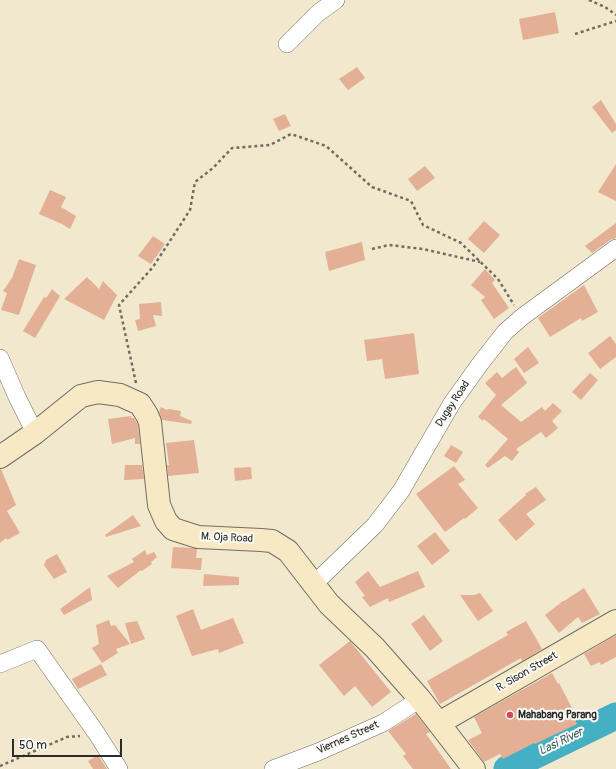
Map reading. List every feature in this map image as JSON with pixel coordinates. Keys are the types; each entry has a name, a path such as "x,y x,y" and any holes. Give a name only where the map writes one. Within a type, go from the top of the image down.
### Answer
{"street":[{"path":"287,44 318,13 336,0"},
{"name":"Dugay Road","path":"314,584 379,520 400,491 452,403 505,332 522,317 616,248"},
{"path":"0,358 17,397 35,432"},
{"path":"0,457 81,396 98,392 120,395 140,404"},
{"name":"M. Oja Road","path":"140,404 148,415 150,422 159,505 166,521 173,529 198,536 272,541 288,551 329,604 375,648 420,699 474,769"},
{"name":"R. Sison Street","path":"439,723 616,621"},
{"path":"0,664 37,649 119,769"},
{"name":"Viernes Street","path":"273,769 318,752 382,723 420,699"}],"path":[{"path":"589,0 605,7 616,15"},
{"path":"575,34 616,21"},
{"path":"140,404 119,305 153,267 190,210 195,182 232,148 270,144 291,134 326,146 372,187 411,200 423,225 461,243 498,278 522,317"},
{"path":"372,249 389,245 423,249 481,262"},
{"path":"0,766 67,737 96,734"}],"building":[{"path":"555,12 559,33 523,40 519,19"},
{"path":"357,67 365,78 348,90 339,79"},
{"path":"601,100 616,124 616,130 612,133 592,107"},
{"path":"285,114 291,126 279,131 273,119"},
{"path":"616,164 616,201 598,192"},
{"path":"425,166 435,178 417,191 408,179"},
{"path":"50,190 66,197 61,207 76,216 70,229 39,214"},
{"path":"484,221 500,235 484,253 468,239"},
{"path":"616,223 616,238 610,240 592,253 585,246"},
{"path":"153,236 165,244 151,264 138,256"},
{"path":"362,242 365,260 329,271 325,252"},
{"path":"19,259 36,265 19,315 1,310 7,293 3,291 12,278"},
{"path":"485,269 495,280 492,283 509,308 494,319 481,300 485,297 471,285"},
{"path":"87,277 99,289 103,281 117,295 104,320 64,299"},
{"path":"584,285 598,312 582,321 581,318 550,337 538,318"},
{"path":"52,289 60,296 35,338 23,331 44,297 46,298"},
{"path":"161,302 162,316 153,315 156,326 138,331 135,320 140,319 139,304"},
{"path":"414,333 419,374 385,379 382,359 367,361 364,340"},
{"path":"610,336 616,344 616,357 600,369 588,353"},
{"path":"528,347 539,363 524,373 514,359"},
{"path":"516,367 527,383 501,405 521,422 542,407 545,411 553,403 562,411 552,421 558,428 546,438 541,432 516,449 519,452 512,461 505,456 488,468 485,465 508,439 484,419 483,421 478,417 496,395 485,383 497,372 502,378"},
{"path":"590,373 598,380 581,400 572,392"},
{"path":"161,407 167,410 181,411 180,416 192,421 191,424 162,420 159,412"},
{"path":"131,416 131,418 134,418 138,425 140,444 135,444 135,438 112,444 108,419"},
{"path":"194,440 199,473 168,476 167,465 169,465 166,443"},
{"path":"451,445 463,452 456,463 444,456"},
{"path":"125,465 142,465 144,479 124,480"},
{"path":"454,466 465,480 458,484 478,508 465,519 464,518 445,532 416,494"},
{"path":"251,467 252,479 235,481 234,468"},
{"path":"0,469 16,505 7,511 20,533 7,540 6,538 0,543"},
{"path":"536,487 546,500 526,514 535,524 516,541 498,520 526,495 525,494"},
{"path":"133,515 141,526 106,537 105,535"},
{"path":"435,532 450,551 432,565 417,546"},
{"path":"173,547 197,549 196,558 202,558 201,570 171,568"},
{"path":"145,550 147,555 154,552 157,557 151,562 152,564 142,571 141,570 118,588 107,576 134,562 132,559"},
{"path":"57,554 67,572 54,579 44,565 46,560"},
{"path":"368,571 380,587 418,571 425,587 389,602 388,598 370,607 362,597 365,596 355,582"},
{"path":"204,574 239,577 239,585 203,586"},
{"path":"90,587 92,600 64,615 60,609"},
{"path":"584,588 600,614 582,623 578,617 559,633 545,615 563,601"},
{"path":"480,593 493,611 478,621 460,595 474,595"},
{"path":"193,609 201,630 233,618 244,643 219,653 218,649 192,656 176,616"},
{"path":"424,615 443,641 430,651 411,624"},
{"path":"109,620 111,626 115,625 130,644 116,649 118,653 102,663 92,648 99,644 96,625"},
{"path":"137,621 145,639 131,644 125,623"},
{"path":"526,621 542,649 522,661 521,658 440,704 427,681 508,635 506,632"},
{"path":"616,635 616,657 601,665 600,662 591,666 584,654"},
{"path":"350,641 391,692 372,707 355,686 344,696 319,665"},
{"path":"101,664 107,675 78,689 72,679"},
{"path":"552,673 572,708 570,709 577,724 535,744 534,743 503,759 500,754 484,762 468,740 482,733 474,717"},
{"path":"416,714 430,732 426,734 451,769 413,769 403,756 406,754 388,731"},
{"path":"98,755 107,769 93,769 88,761"}],"waterway":[{"name":"Lasi River","path":"507,769 616,716"}],"place":[{"name":"Mahabang Parang","path":"510,715"}]}
